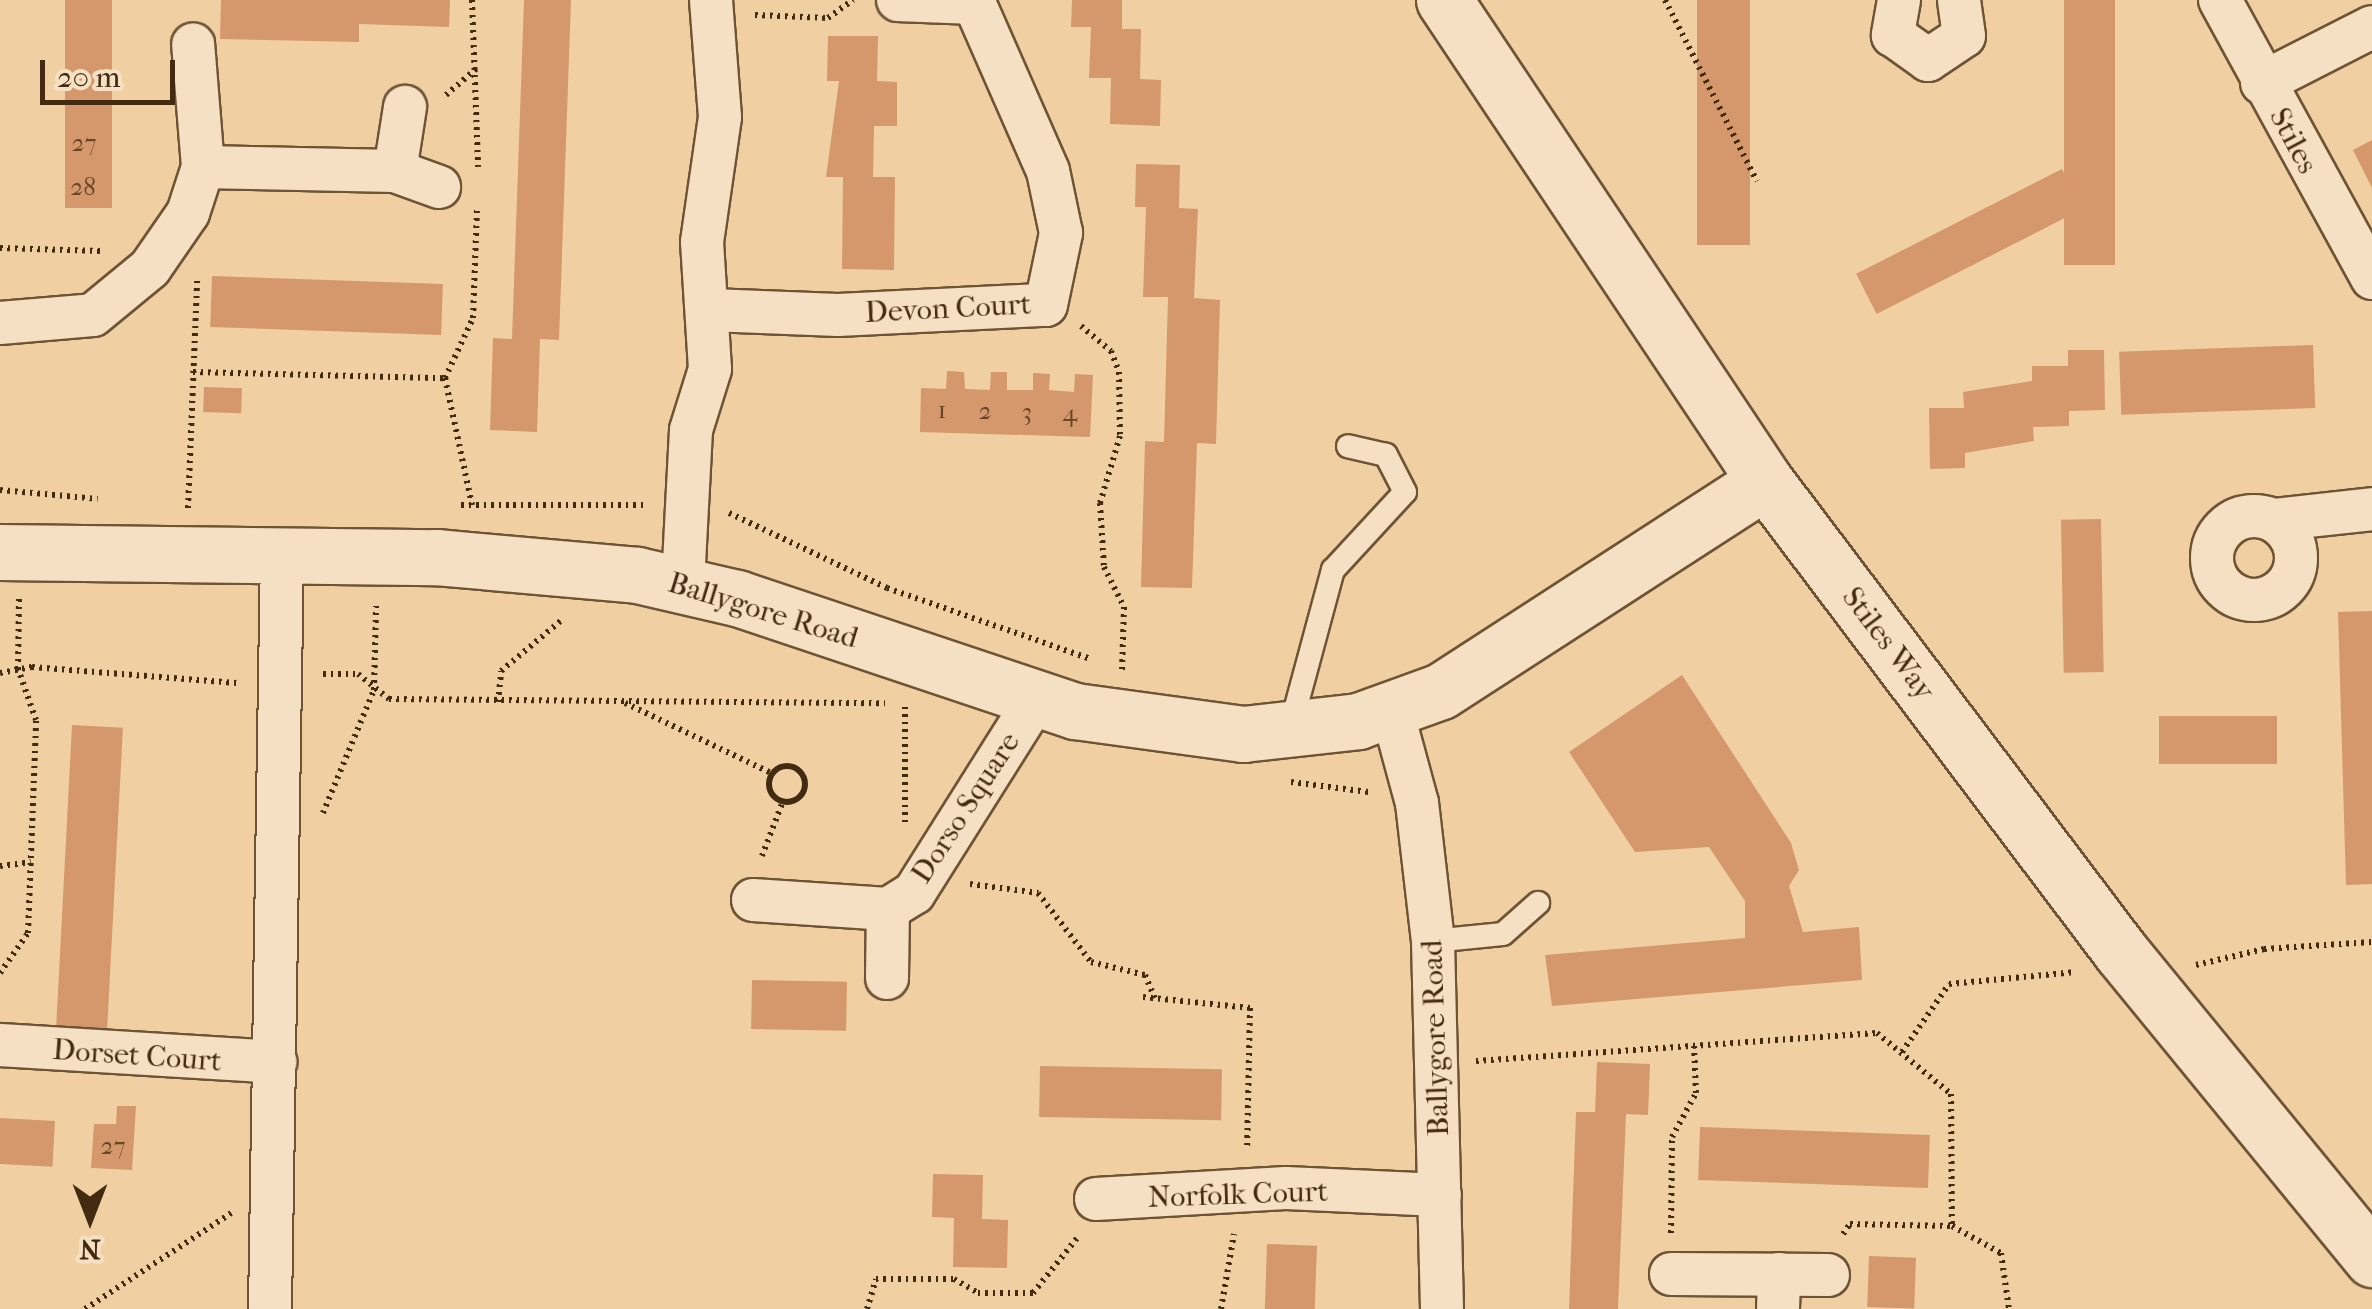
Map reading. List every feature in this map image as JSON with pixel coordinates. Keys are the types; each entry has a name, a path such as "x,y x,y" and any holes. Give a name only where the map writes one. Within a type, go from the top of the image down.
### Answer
{"street":[{"name":"Devon Court","path":"710,310 838,315 1046,305 1061,233 1048,170 973,2 898,0"},
{"name":"Stiles Way","path":"1444,0 1764,481 2120,952 2372,1258"},
{"path":"1899,0 1893,35 1928,60 1964,36 1959,0"},
{"name":"Stiles","path":"2220,0 2372,278"},
{"path":"683,583 710,310 702,242 720,116 711,6"},
{"path":"2262,83 2372,28"},
{"path":"0,324 93,314 150,268 179,225 203,167 193,44"},
{"path":"395,170 405,107"},
{"path":"203,167 395,170 465,189"},
{"name":"Ballygore Road","path":"9,552 375,556 585,569 683,583 1036,699 1286,757 1489,663 1764,481"},
{"path":"2273,520 2372,509"},
{"path":"270,1309 282,554"},
{"name":"Dorso Square","path":"753,900 888,909 920,882 1036,699"},
{"name":"Ballygore Road","path":"1392,711 1413,786 1433,942 1440,1063 1442,1309"},
{"name":"Dorso Square","path":"887,978 888,909"},
{"name":"Dorset Court","path":"0,1046 275,1062"},
{"name":"Norfolk Court","path":"1096,1199 1244,1192 1440,1195"},
{"path":"1671,1274 1779,1291 1828,1275"}],"lane":[{"path":"1286,757 1298,672 1332,570 1405,492 1386,455 1348,446"},
{"path":"1433,942 1503,934 1538,903"}],"path":[{"path":"472,0 465,189 474,318 445,378 472,505"},
{"path":"711,6 828,18 852,0"},
{"path":"1664,0 1757,181"},
{"path":"0,248 107,251 179,225 199,232 186,554"},
{"path":"1046,305 1090,331 1120,372 1120,436 1100,503 1104,566 1124,607 1122,722"},
{"path":"193,372 445,378"},
{"path":"0,973 28,933 36,720 18,669 9,552"},
{"path":"278,878 304,858 374,690 375,556"},
{"path":"498,702 501,671 583,600 585,569"},
{"path":"0,673 18,669 280,683 342,670 374,690 498,702 904,703 919,708"},
{"path":"624,702 772,774 789,767 803,776 799,798 782,801 770,791 772,774"},
{"path":"904,703 904,861 920,882 1026,887 1091,962 1146,975 1155,998"},
{"path":"1286,757 1379,794 1413,786"},
{"path":"753,900 782,801"},
{"path":"0,866 31,862"},
{"path":"2182,971 2264,949 2372,942"},
{"path":"1902,1052 1948,984 2090,971 2120,952"},
{"path":"1143,997 1250,1008 1244,1192 1221,1309"},
{"path":"1440,1063 1878,1033 1951,1094 1952,1226"},
{"path":"1671,1274 1672,1137 1696,1093 1694,1046"},
{"path":"84,1309 196,1231 272,1194"},
{"path":"867,1309 876,1279 954,1279 978,1293 1034,1293 1066,1260 1096,1199"},
{"path":"1828,1275 1832,1247 1850,1224 1952,1226 2001,1253 2009,1309"}],"building":[{"path":"65,0 112,0 112,208 65,208"},
{"path":"221,0 450,0 449,27 359,24 359,42 220,39"},
{"path":"524,0 571,0 559,340 540,339 537,432 490,430 493,338 512,339"},
{"path":"1072,0 1122,0 1122,29 1141,29 1140,79 1161,80 1160,126 1110,124 1111,78 1089,78 1091,27 1071,27"},
{"path":"1697,0 1750,0 1750,245 1697,245"},
{"path":"2064,0 2115,0 2115,265 2064,265"},
{"path":"828,36 878,36 877,81 897,82 897,126 874,126 873,177 895,177 894,270 842,269 843,177 826,177 839,81 827,81"},
{"path":"2372,140 2372,188 2353,150"},
{"path":"1136,164 1180,165 1179,208 1198,209 1194,298 1220,300 1216,444 1197,443 1192,588 1141,587 1145,441 1164,442 1168,297 1143,297 1146,207 1135,207"},
{"path":"2062,169 2082,209 1877,314 1856,274"},
{"path":"212,276 443,284 441,335 210,327"},
{"path":"2313,345 2315,408 2121,415 2119,352"},
{"path":"2068,350 2104,350 2105,410 2069,411 2069,426 2033,427 2034,441 1965,453 1965,468 1930,469 1929,408 1964,408 1963,392 2032,381 2032,366 2068,366"},
{"path":"947,371 964,372 965,389 990,390 991,372 1007,372 1007,390 1033,390 1033,373 1050,374 1049,390 1074,392 1075,374 1093,375 1090,437 920,432 921,388 946,389"},
{"path":"204,387 242,388 241,413 203,412"},
{"path":"2101,519 2104,672 2064,673 2061,520"},
{"path":"2372,611 2372,884 2346,885 2338,612"},
{"path":"1682,675 1791,843 1799,870 1789,886 1803,932 1859,927 1862,980 1552,1006 1545,955 1745,938 1745,901 1709,847 1635,852 1569,752"},
{"path":"2159,716 2277,716 2277,764 2159,764"},
{"path":"72,725 123,728 107,1030 56,1028"},
{"path":"752,980 847,982 846,1031 751,1029"},
{"path":"1597,1062 1650,1064 1648,1115 1626,1114 1618,1309 1569,1309 1576,1112 1595,1112"},
{"path":"1040,1066 1222,1069 1221,1120 1039,1117"},
{"path":"117,1106 136,1106 132,1170 91,1168 94,1124 116,1124"},
{"path":"0,1118 55,1121 53,1167 0,1164"},
{"path":"1700,1127 1930,1135 1928,1188 1698,1180"},
{"path":"933,1174 983,1175 982,1219 1008,1220 1007,1268 953,1267 954,1218 932,1217"},
{"path":"1267,1244 1317,1246 1315,1309 1265,1309"},
{"path":"1869,1256 1916,1258 1914,1309 1867,1307"}]}
